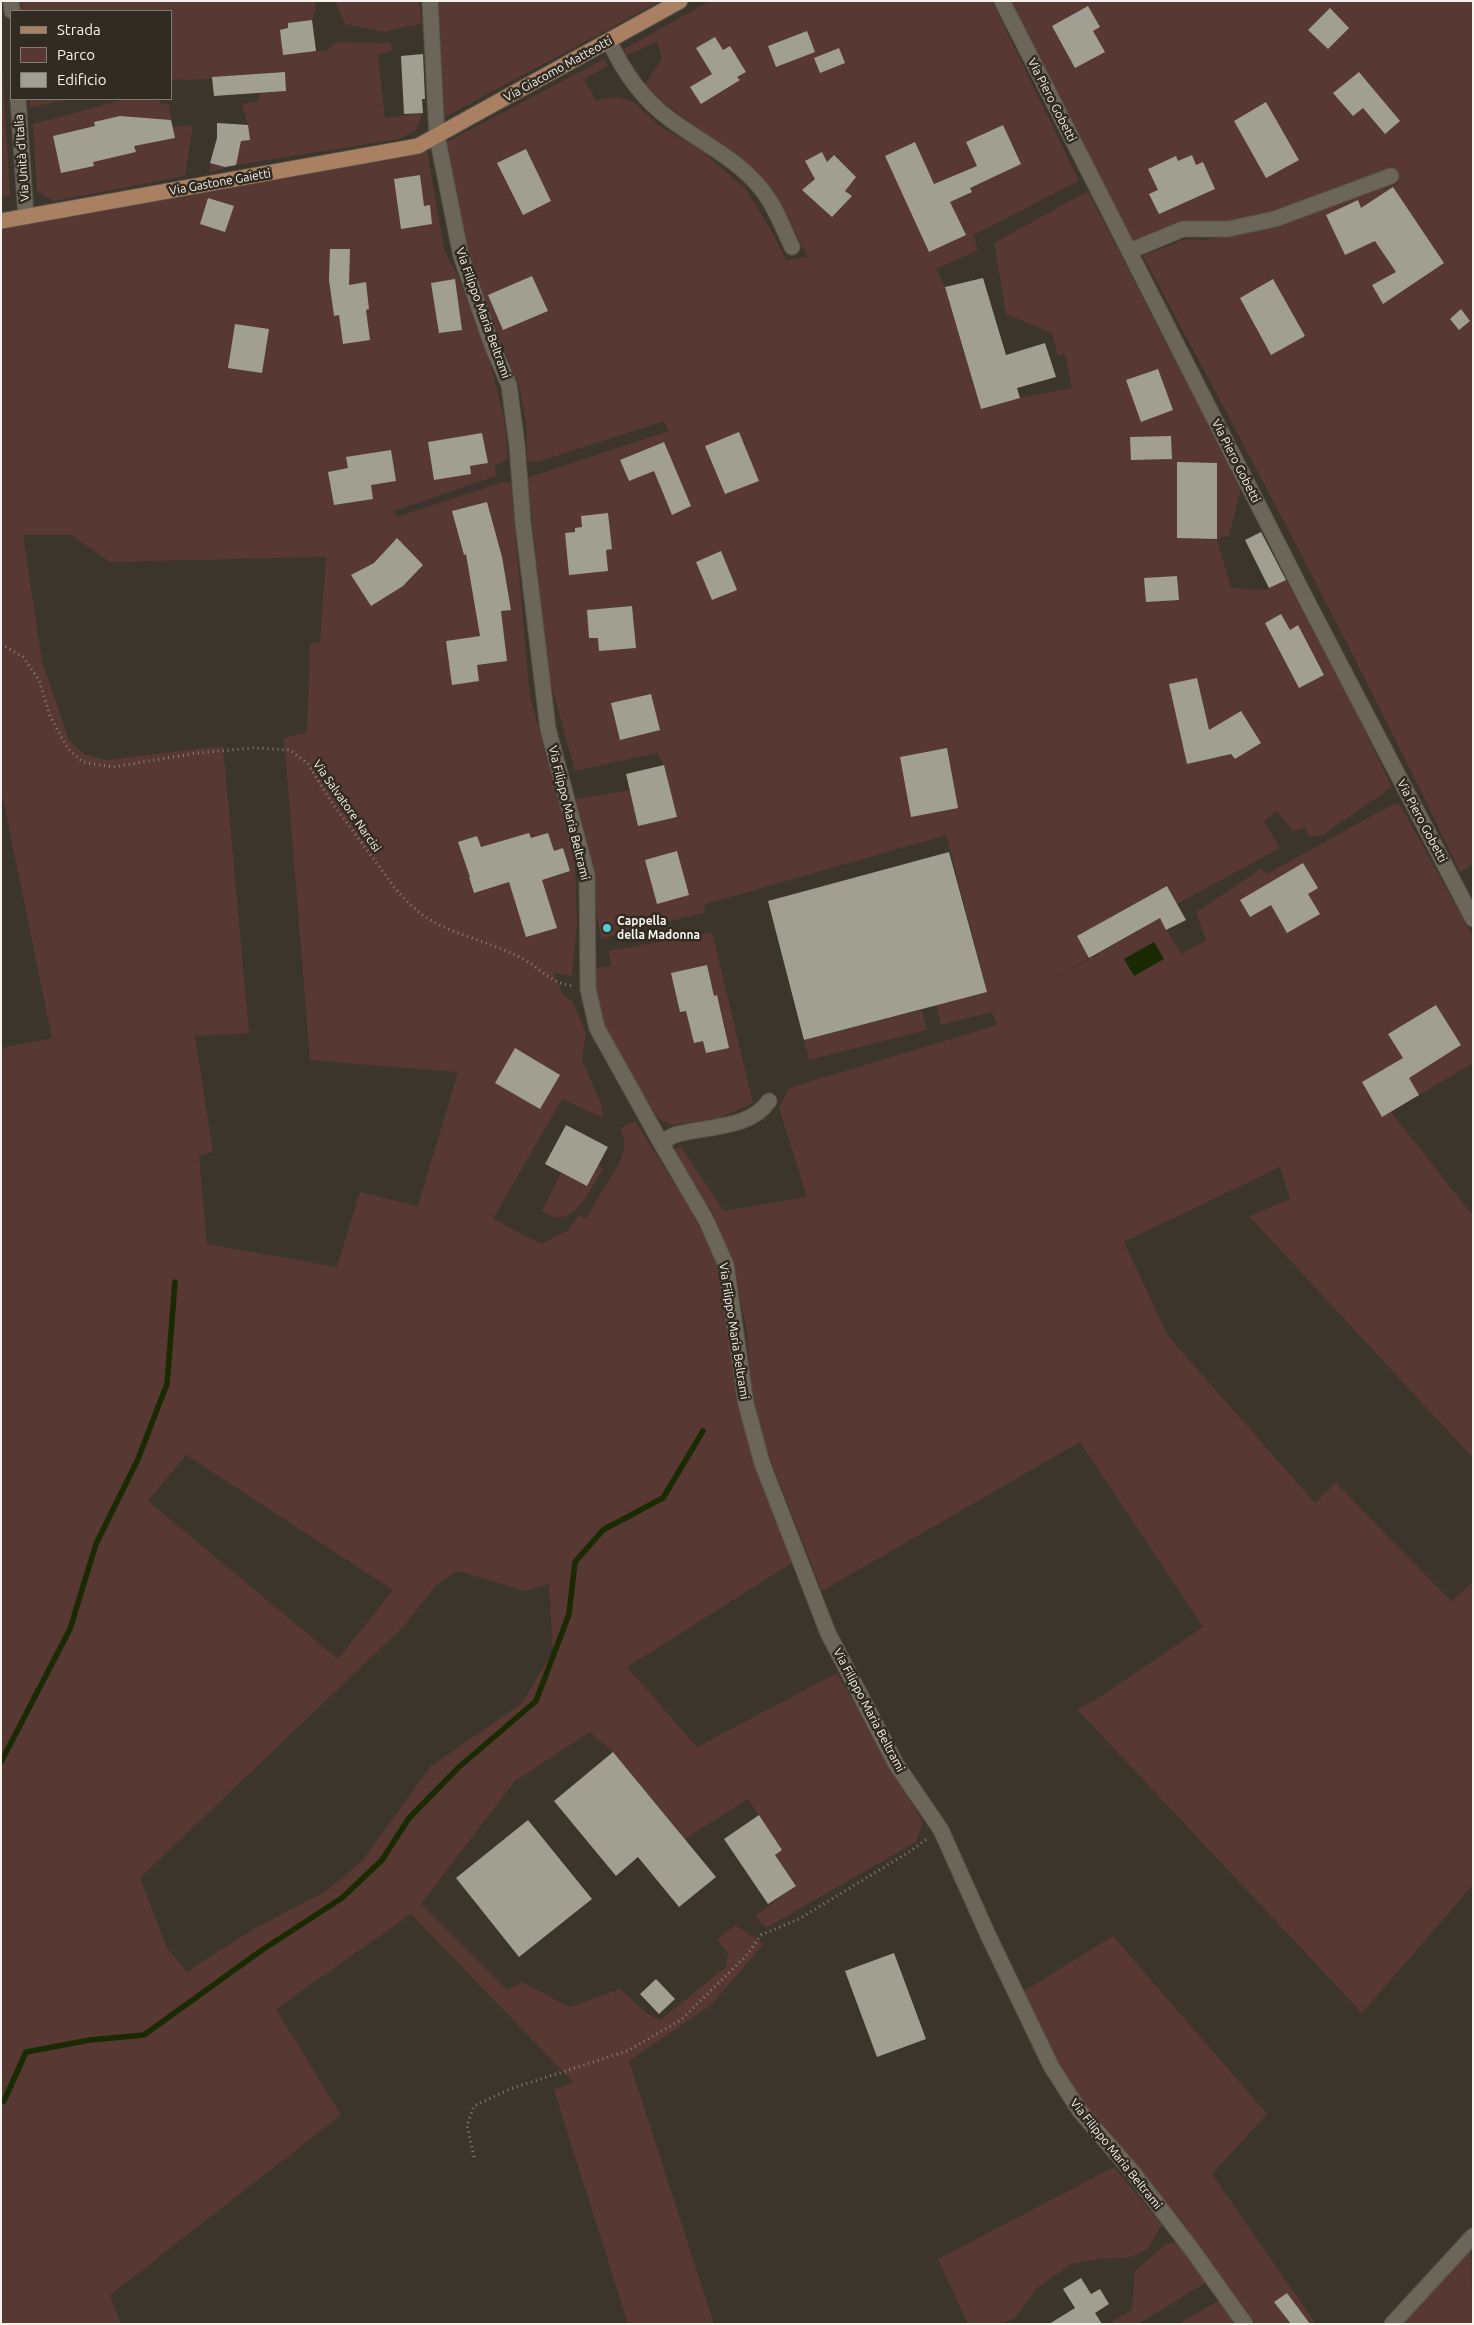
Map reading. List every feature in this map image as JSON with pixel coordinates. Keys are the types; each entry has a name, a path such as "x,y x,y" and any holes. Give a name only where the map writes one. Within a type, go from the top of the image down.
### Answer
{"main road":[{"name":"Via Giacomo Matteotti","path":"437,136 680,1"},
{"name":"Via Gastone Gaietti","path":"1,221 418,146 437,136"}],"street":[{"name":"Via Filippo Maria Beltrami","path":"430,1 437,136 461,256 492,345 509,385 523,523 548,729 587,875 588,989 597,1028 706,1220 726,1265 746,1404 762,1463 828,1633 896,1764 939,1826 1051,2066 1079,2110 1176,2228 1230,2301 1244,2324"},
{"name":"Via Piero Gobetti","path":"1002,1 1295,578 1473,919"},
{"path":"609,41 621,66 641,94 671,120 737,165 762,190 792,247"},
{"name":"Via Unità d'Italia","path":"18,100 26,217"},
{"path":"1130,251 1183,229 1228,229 1275,219 1391,176"},
{"path":"661,1143 676,1134 717,1127 749,1118 763,1109 769,1101"},
{"path":"1392,2324 1473,2236"}],"path":[{"name":"Via Salvatore Narcisi","path":"1,644 23,657 34,672 39,680 50,716 68,749 84,762 113,767 197,753 253,748 290,750 308,764 330,800 398,892 411,906 427,918 524,959 545,976 560,984 588,989"},
{"path":"474,2157 467,2125 474,2106 510,2089 627,2051 681,2020 746,1956 761,1936 800,1919 909,1852 939,1826"}],"green space":[{"path":"18,1 315,1 316,9 312,20 316,51 325,51 338,42 390,43 392,50 378,55 385,118 423,113 416,130 399,139 236,165 209,173 217,138 217,123 248,125 242,104 259,101 259,93 286,91 285,72 213,79 172,79 172,10 19,10"},
{"path":"335,1 419,1 422,23 384,32 345,24"},
{"path":"438,1 661,1 445,117"},
{"path":"710,1 992,1 1079,181 973,235 978,250 936,269 945,287 981,409 1020,398 1072,388 1065,354 1058,356 1052,333 1006,314 994,243 1088,191 1241,488 1229,536 1217,539 1231,588 1265,590 1286,580 1347,694 1392,787 1324,834 1310,837 1305,828 1293,831 1277,811 1264,822 1280,848 1177,904 1167,886 1089,958 1053,980 1160,918 1181,954 1206,940 1196,912 1261,869 1267,874 1395,803 1401,806 1473,937 1473,1063 1391,1112 1473,1216 1473,1458 1249,1216 1290,1199 1280,1167 1124,1242 1168,1336 1315,1503 1336,1483 1451,1601 1473,1582 1473,1885 1362,2013 1077,1709 1095,1700 1203,1627 1080,1442 822,1591 763,1441 751,1392 747,1332 733,1266 714,1215 684,1168 675,1149 681,1147 724,1211 807,1197 779,1108 789,1088 997,1025 992,1012 941,1025 936,1005 987,992 946,835 703,905 706,912 601,939 576,799 630,790 638,826 677,817 664,765 657,753 575,771 550,681 527,478 669,431 664,421 538,462 527,460 527,429 520,389 462,244 445,143 604,59 608,66 584,79 596,100 618,97 634,102 661,127 698,148 745,188 775,237 786,260 808,257 783,208 757,172 643,87 662,59 657,41 626,56 624,49"},
{"path":"1008,1 1473,1 1473,864 1460,872 1345,639 1143,256 1186,239 1204,240 1247,234 1399,183 1392,170 1300,203 1245,219 1132,246"},
{"path":"1,44 10,196 1,197"},
{"path":"29,100 64,100 30,108"},
{"path":"122,100 159,100 160,105 168,103 173,127 193,125 185,176 54,201 37,191 33,124"},
{"path":"427,150 444,249 459,279 489,359 504,417 508,460 495,465 496,476 394,511 397,517 503,482 511,484 530,697 575,861 577,924 572,976 554,973 563,995 573,1002 586,1033 582,1060 601,1104 603,1118 562,1099 493,1219 542,1244 568,1230 579,1216 586,1218 620,1162 625,1144 620,1128 635,1121 689,1207 719,1266 740,1413 792,1563 627,1667 697,1747 837,1673 923,1822 916,1842 766,1928 755,1916 796,1885 775,1855 782,1850 748,1799 685,1839 613,1752 590,1732 515,1781 421,1904 507,1990 522,1982 569,2007 620,1989 649,2015 660,2020 726,1967 728,1953 717,1940 735,1925 764,1944 711,2005 629,2061 714,2324 628,2324 554,2090 573,2082 411,1914 276,2009 341,2115 110,2295 121,2324 1,2324 1,1048 52,1038 1,789 1,228","holes":["23,535 71,535 110,562 326,557 320,642 310,644 307,733 284,738 310,1060 458,1072 418,1206 360,1192 337,1267 207,1244 199,1156 213,1152 195,1036 249,1033 223,746 106,760 84,754 69,740 42,661","186,1455 393,1590 338,1659 148,1501","458,1571 524,1591 549,1584 553,1652 521,1704 431,1766 362,1861 325,1892 255,1928 187,1972 167,1948 140,1878 404,1626 437,1584"]},
{"path":"712,932 753,1103 719,1118 673,1125 659,1119 614,1046 597,1004 594,985 597,968 611,966 609,951"},
{"path":"922,1010 927,1030 809,1060 804,1040"},
{"path":"598,1165 603,1169 585,1198 571,1214 553,1217 542,1211 561,1173 587,1186"},
{"path":"1113,1936 1267,2114 1212,2174 1316,2324 1251,2324 1087,2109 1061,2068 1021,1993"},
{"path":"1114,2167 1162,2225 1147,2249 1132,2257 1098,2259 1071,2264 1037,2288 1015,2318 1002,2324 968,2324 938,2259"},
{"path":"1181,2241 1210,2280 1138,2324 1107,2324 1132,2310 1135,2271 1166,2244"},
{"path":"1471,2249 1473,2324 1399,2324"},
{"path":"1224,2298 1240,2324 1177,2324"}],"shaded area":[{"path":"1154,942 1164,959 1134,976 1124,959"}],"building":[{"path":"1088,6 1100,27 1093,31 1105,52 1075,68 1052,26"},
{"path":"1330,8 1349,28 1328,49 1308,30"},
{"path":"312,20 316,51 283,55 280,30 288,28 288,23"},
{"path":"807,31 815,52 776,67 768,46"},
{"path":"715,37 723,50 730,46 746,72 737,77 740,80 701,104 690,87 712,74 696,48"},
{"path":"839,48 845,63 820,73 814,58"},
{"path":"423,54 425,99 422,99 423,113 404,114 401,56"},
{"path":"285,72 286,91 214,96 212,77"},
{"path":"1359,72 1400,121 1385,134 1363,108 1353,116 1333,93"},
{"path":"1266,102 1299,160 1266,178 1234,121"},
{"path":"120,116 171,120 175,138 134,146 136,152 93,162 94,166 61,173 53,136 95,126 94,122"},
{"path":"217,123 248,125 250,140 241,141 236,165 225,167 210,163 217,138"},
{"path":"1003,125 1021,164 970,188 972,192 950,202 966,235 929,252 885,156 915,142 934,184 977,166 966,142"},
{"path":"526,149 551,201 523,215 497,163"},
{"path":"822,152 827,162 834,155 856,177 845,191 852,196 832,217 802,190 815,179 805,161"},
{"path":"1192,155 1196,165 1203,162 1215,189 1159,214 1149,194 1158,190 1148,169 1176,156 1178,161"},
{"path":"420,175 424,206 430,205 432,224 401,229 394,179"},
{"path":"1393,187 1444,263 1383,304 1372,285 1396,272 1375,241 1345,255 1326,215 1358,200 1361,208"},
{"path":"208,198 234,206 225,232 200,224"},
{"path":"330,249 350,249 349,285 366,282 369,309 366,310 370,340 343,344 339,315 334,316 329,280"},
{"path":"532,276 548,311 503,330 488,295"},
{"path":"983,278 1006,355 1045,343 1056,377 1017,388 1020,398 981,409 945,287"},
{"path":"455,279 462,330 439,333 431,283"},
{"path":"1273,279 1305,336 1271,355 1240,298"},
{"path":"1461,309 1470,321 1459,330 1450,319"},
{"path":"235,324 269,329 262,373 228,368"},
{"path":"1158,369 1173,410 1141,422 1126,380"},
{"path":"739,432 759,481 725,494 705,446"},
{"path":"482,433 488,463 470,466 471,474 434,480 428,442"},
{"path":"1171,436 1172,459 1131,460 1130,437"},
{"path":"664,442 691,506 672,515 654,471 629,481 620,460"},
{"path":"391,450 396,481 371,485 373,499 334,505 328,472 348,468 346,457"},
{"path":"1177,462 1217,463 1217,539 1177,538"},
{"path":"487,502 502,557 511,610 501,611 507,661 477,665 479,681 452,685 446,641 480,636 466,554 464,555 452,511"},
{"path":"608,513 612,549 606,550 608,571 569,575 565,533 575,532 575,528 582,527 581,516"},
{"path":"1261,532 1286,580 1269,588 1245,540"},
{"path":"397,538 423,565 403,586 371,606 351,575 374,563"},
{"path":"721,551 737,590 712,600 696,562"},
{"path":"1177,576 1179,600 1146,602 1144,578"},
{"path":"632,606 636,648 599,651 598,638 589,638 587,610"},
{"path":"1281,614 1290,630 1298,625 1324,675 1299,688 1265,623"},
{"path":"1197,678 1209,730 1241,711 1261,743 1235,759 1231,754 1187,764 1169,684"},
{"path":"651,694 660,730 620,740 611,703"},
{"path":"947,748 958,808 911,817 900,757"},
{"path":"664,765 677,817 638,826 626,774"},
{"path":"529,833 531,838 548,833 554,851 563,848 570,871 542,880 557,928 526,937 509,882 474,893 458,842 477,836 481,847"},
{"path":"677,851 689,895 657,904 645,860"},
{"path":"949,852 987,992 804,1040 768,901"},
{"path":"1303,863 1318,888 1308,894 1320,914 1287,933 1271,905 1250,917 1240,900"},
{"path":"1167,886 1186,920 1166,930 1160,918 1089,958 1077,936"},
{"path":"707,965 714,996 717,995 729,1048 706,1053 703,1041 694,1043 686,1011 680,1012 671,973"},
{"path":"1436,1005 1461,1045 1409,1078 1419,1095 1382,1117 1362,1082 1403,1058 1388,1034"},
{"path":"515,1048 560,1075 540,1109 495,1083"},
{"path":"566,1125 608,1147 587,1186 545,1164"},
{"path":"613,1752 716,1877 679,1907 638,1857 616,1876 554,1801"},
{"path":"759,1815 782,1850 775,1855 796,1886 768,1904 724,1839"},
{"path":"528,1820 592,1899 519,1957 456,1878"},
{"path":"894,1953 926,2039 877,2057 845,1971"},
{"path":"656,1979 675,1999 659,2014 640,1994"},
{"path":"1081,2278 1091,2294 1100,2289 1109,2304 1095,2313 1102,2324 1049,2324 1075,2308 1063,2289"},
{"path":"1287,2293 1310,2324 1291,2324 1274,2302"}],"waterway":[{"path":"1,1762 70,1629 96,1544 138,1459 167,1384 175,1282"},
{"path":"1,2102 4,2101 26,2052 90,2040 144,2035 262,1950 342,1898 382,1860 409,1818 459,1767 536,1701 569,1614 575,1562 603,1530 663,1498 703,1431"}],"place":[{"name":"Cappella della Madonna","path":"607,928"}]}
